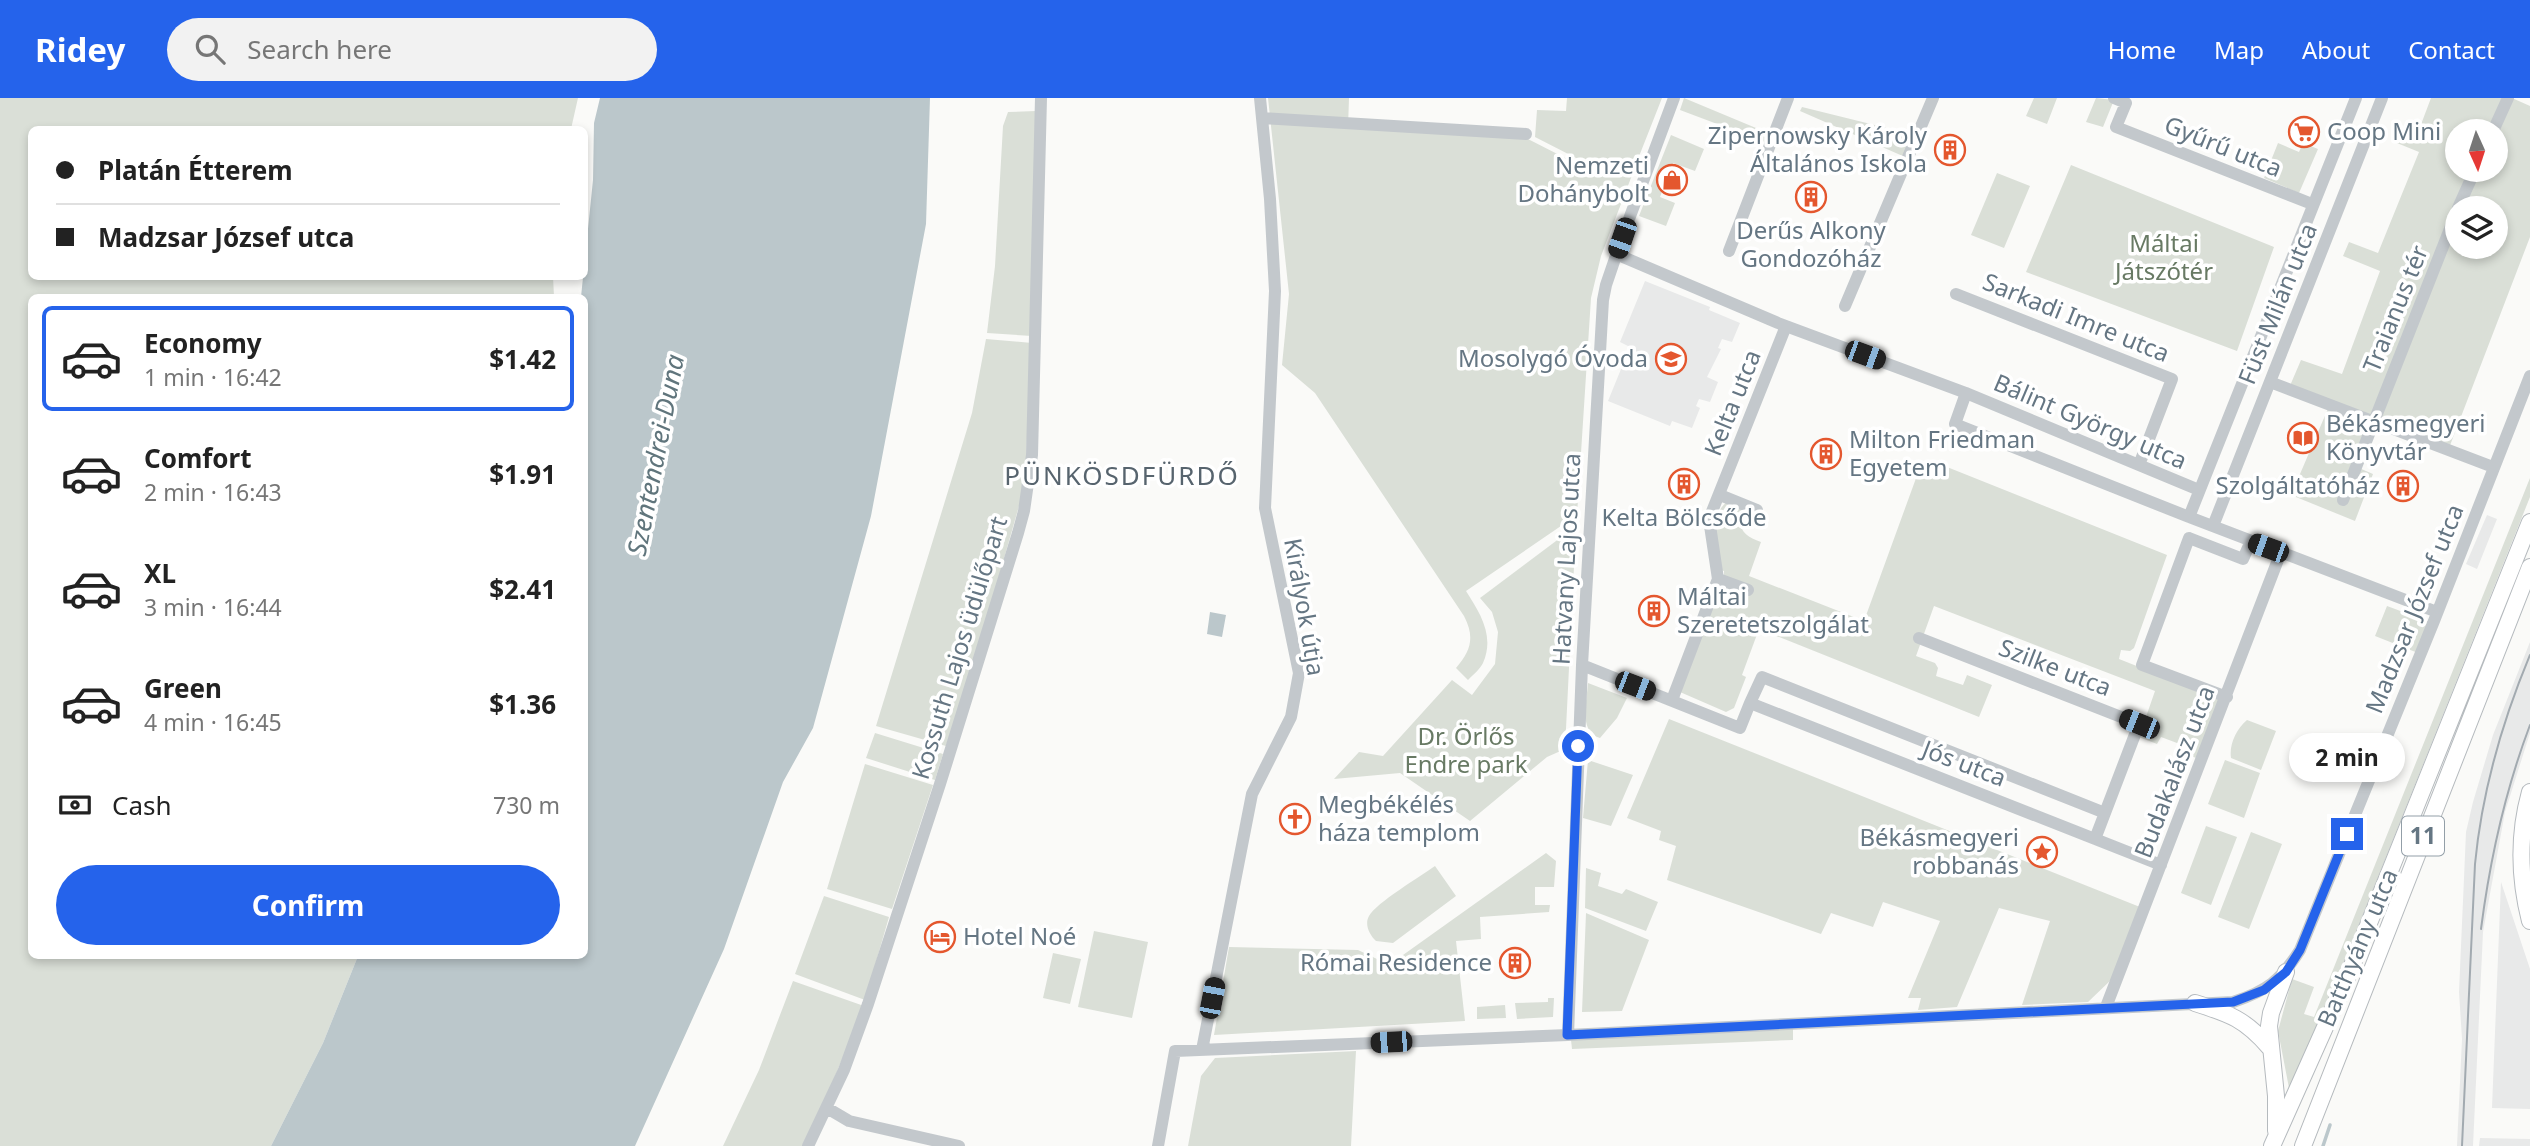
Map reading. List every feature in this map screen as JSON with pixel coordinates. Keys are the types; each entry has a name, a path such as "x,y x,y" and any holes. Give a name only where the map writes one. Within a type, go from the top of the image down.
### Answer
{"main road":[{"name":"Batthyány utca","path":"2275,1143 2347,978 2530,522"},
{"name":"Batthyány utca","path":"2303,1146 2530,567"},
{"path":"2530,792 2522,828 2521,856 2521,878 2530,921"},
{"path":"2275,1143 2276,1096 2270,1048 2271,1013 2286,972"},
{"path":"2195,1003 2239,1019 2253,1028 2270,1048"}],"street":[{"name":"Kossuth Lajos üdülőpart","path":"808,1146 844,1070 868,1004 940,784 1024,511 1031,455 1041,98"},
{"name":"Királyok útja","path":"1202,1050 1252,794 1291,717 1299,673 1265,508 1275,291 1270,199 1260,98"},
{"name":"Hatvany Lajos utca","path":"1567,1035 1582,665 1603,300 1616,254 1674,98"},
{"path":"1729,251 1788,98"},
{"path":"1845,306 1933,98"},
{"name":"Füst Milán utca","path":"2189,517 2356,98"},
{"name":"Füst Milán utca","path":"2213,526 2382,98"},
{"path":"2499,119 2508,98"},
{"name":"Gyűrű utca","path":"2120,100 2116,127 2312,204"},
{"path":"1262,118 1526,134"},
{"name":"Traianus tér","path":"2343,500 2445,243"},
{"name":"Bálint György utca","path":"1616,254 1786,326 1966,393 2199,490"},
{"name":"Sarkadi Imre utca","path":"1956,294 2172,379 2138,465"},
{"name":"Kelta utca","path":"1672,700 1718,579 1709,519 1786,326"},
{"name":"Madzsar József utca","path":"2286,972 2300,950 2530,376"},
{"path":"2270,382 2493,467"},
{"name":"Bálint György utca","path":"1966,393 1955,424 2437,612"},
{"name":"Kelta utca","path":"1720,495 1757,510"},
{"path":"2227,697 2142,665 2189,538 2243,559 2251,541"},
{"name":"Budakalász utca","path":"2106,1007 2281,552"},
{"path":"1718,579 1748,590"},
{"name":"Szilke utca","path":"1919,638 2139,724 2095,839"},
{"name":"Jós utca","path":"1582,665 1740,728 1762,677 2105,813"},
{"name":"Jós utca","path":"1750,703 2161,865"},
{"path":"1158,1146 1174,1051 1567,1035 2233,1002 2264,990 2286,972"},
{"path":"827,1108 849,1121 959,1146"}],"shaded area":[{"name":"Mosolygó Óvoda","path":"1645,281 1710,307 1709,310 1740,323 1732,342 1722,339 1718,348 1721,349 1707,377 1718,382 1710,402 1699,399 1696,406 1700,408 1692,428 1672,421 1670,426 1608,401 1630,347 1620,342"},
{"path":"2487,515 2497,519 2477,569 2466,564"},
{"path":"2530,642 2530,733 2505,812 2483,932 2473,1146 2457,1146 2462,1039 2459,992 2466,832 2493,735"},
{"path":"2501,882 2530,969 2530,1109 2492,1108"},
{"path":"2480,1138 2530,1139 2530,1146 2479,1146"}],"green space":[{"path":"0,98 578,98 572,126 28,126 28,280 553,280 554,294 28,294 28,959 357,959 323,1043 271,1146 0,1146"},
{"path":"1268,98 1349,98 1348,128 1526,138 1577,164 1634,170 1601,256 1591,298 1577,515 1466,591 1481,616 1487,634 1483,663 1468,680 1456,668 1470,644 1470,631 1464,616 1315,393 1282,365 1289,294"},
{"path":"1567,98 1662,98 1636,164 1578,159 1535,137 1537,110 1566,111"},
{"path":"1684,98 1768,133 1765,142 1680,110"},
{"path":"2034,98 2057,98 2047,124 2026,116"},
{"path":"2096,98 2114,100 2103,127 2086,122"},
{"path":"2431,98 2512,98 2530,106 2530,237 2449,448 2377,421 2359,468 2373,474 2355,521 2291,495 2330,404 2289,388 2301,360 2342,374 2380,271 2343,256 2349,242 2378,253 2419,152 2392,141 2392,126 2417,135"},
{"path":"1802,107 1907,133 1911,145 1905,157 1800,111"},
{"path":"1036,111 1032,336 987,333 995,266 1003,126 1008,112"},
{"path":"1671,135 1704,149 1695,171 1673,163 1660,197 1675,203 1666,226 1639,216"},
{"path":"2278,143 2299,152 2303,143 2318,149 2299,193 2264,178"},
{"name":"Máltai Játszótér","path":"2071,165 2274,247 2237,351 2026,272"},
{"path":"1997,173 2030,186 2004,248 1971,235"},
{"path":"986,339 1032,343 1025,476 1021,499 983,632 946,746 876,726 972,413"},
{"path":"1932,461 2167,555 2134,648 2130,651 2121,650 2119,659 2220,699 2199,759 2183,753 2185,746 2161,737 2157,744 2139,737 2155,691 1934,606 1916,656 1935,663 1938,668 1936,676 1963,685 1967,675 1992,685 1979,717 1759,629 1742,675 1746,677 1734,708 1726,712 1680,692 1724,576 1715,533 1717,515 1728,501 1745,509 1741,521 1742,530 1761,542 1749,576 1864,621 1919,470 1929,472"},
{"path":"2530,478 2530,497 2293,1090 2289,1088 2278,1031 2292,979 2314,987 2304,1014 2314,1017"},
{"name":"Dr. Örlős Endre park","path":"1576,526 1565,749 1547,757 1470,821 1400,773 1334,779 1359,752 1383,756 1452,680 1472,695 1495,664 1498,632 1492,612 1480,598"},
{"path":"2387,606 2430,622 2418,653 2375,636"},
{"path":"1588,683 1627,698 1617,718 1600,738 1593,735 1586,723"},
{"path":"1669,719 2140,907 2112,979 2088,1002 2022,1005 2050,921 1999,908 1957,1007 1918,1010 1921,998 1908,998 1940,921 1883,902 1873,927 1831,913 1821,934 1667,880 1676,846 1659,840 1661,831 1627,818"},
{"path":"2247,720 2276,731 2261,770 2231,758 2234,738"},
{"path":"875,733 943,754 935,780 866,758"},
{"path":"1588,760 1633,775 1611,826 1583,818"},
{"path":"2225,760 2260,773 2244,818 2208,804"},
{"path":"865,764 933,785 892,909 827,889"},
{"path":"2206,826 2237,837 2211,905 2181,893"},
{"path":"2251,832 2282,844 2249,929 2218,917"},
{"path":"1546,853 1556,861 1554,887 1535,887 1535,905 1550,905 1549,912 1480,917 1481,939 1456,941 1465,1021 1214,1035 1229,947 1358,950 1377,959 1396,960"},
{"path":"1435,866 1456,896 1393,943 1376,941 1367,926 1369,916 1389,897"},
{"path":"1586,868 1601,873 1598,886 1622,894 1626,889 1658,902 1646,931 1585,908"},
{"path":"824,896 889,917 865,1000 795,974"},
{"path":"1586,913 1649,940 1622,1011 1582,1012"},
{"path":"1094,931 1148,942 1132,1018 1078,1007"},
{"path":"1053,953 1081,959 1070,1004 1043,998"},
{"path":"793,981 864,1006 824,1103 802,1146 723,1146 759,1070"},
{"path":"1548,998 1554,998 1553,1017 1517,1019 1515,1003 1548,1002"},
{"path":"1505,1005 1506,1018 1477,1019 1477,1007"},
{"path":"1793,1029 1793,1040 1572,1049 1571,1040"},
{"path":"1356,1051 1351,1146 1188,1146 1201,1076 1215,1058"}],"water":[{"name":"Szentendrei-Duna","path":"600,98 930,98 926,224 871,516 813,728 783,782 724,949 635,1146 271,1146 323,1043 357,959 588,959 588,294 581,294 583,280 588,280 594,123"},
{"path":"1210,612 1226,615 1222,637 1207,634"}],"waterway":[{"path":"2323,1146 2330,1125"}],"tram line":[{"path":"2462,1146 2478,837 2495,757 2530,655"},
{"path":"2481,929 2500,826 2530,725"}],"place":[{"name":"Coop Mini","path":"2304,132"},
{"name":"Zipernowsky Károly Általános Iskola","path":"1950,150"},
{"name":"Nemzeti Dohánybolt","path":"1672,180"},
{"name":"Derűs Alkony Gondozóház","path":"1811,197"},
{"name":"Mosolygó Óvoda","path":"1671,359"},
{"name":"Békásmegyeri Könyvtár","path":"2303,438"},
{"name":"Milton Friedman Egyetem","path":"1826,454"},
{"name":"Kelta Bölcsőde","path":"1684,484"},
{"name":"Szolgáltatóház","path":"2403,486"},
{"name":"Máltai Szeretetszolgálat","path":"1654,611"},
{"name":"Megbékélés háza templom","path":"1295,819"},
{"name":"Békásmegyeri robbanás","path":"2042,852"},
{"name":"Hotel Noé","path":"940,937"},
{"name":"Római Residence","path":"1515,963"}],"district":[{"name":"PÜNKÖSDFÜRDŐ","path":"1122,476"}],"route":[{"path":"1578,746 1567,1035 2233,1002 2264,990 2286,972 2300,950 2347,834"}]}
